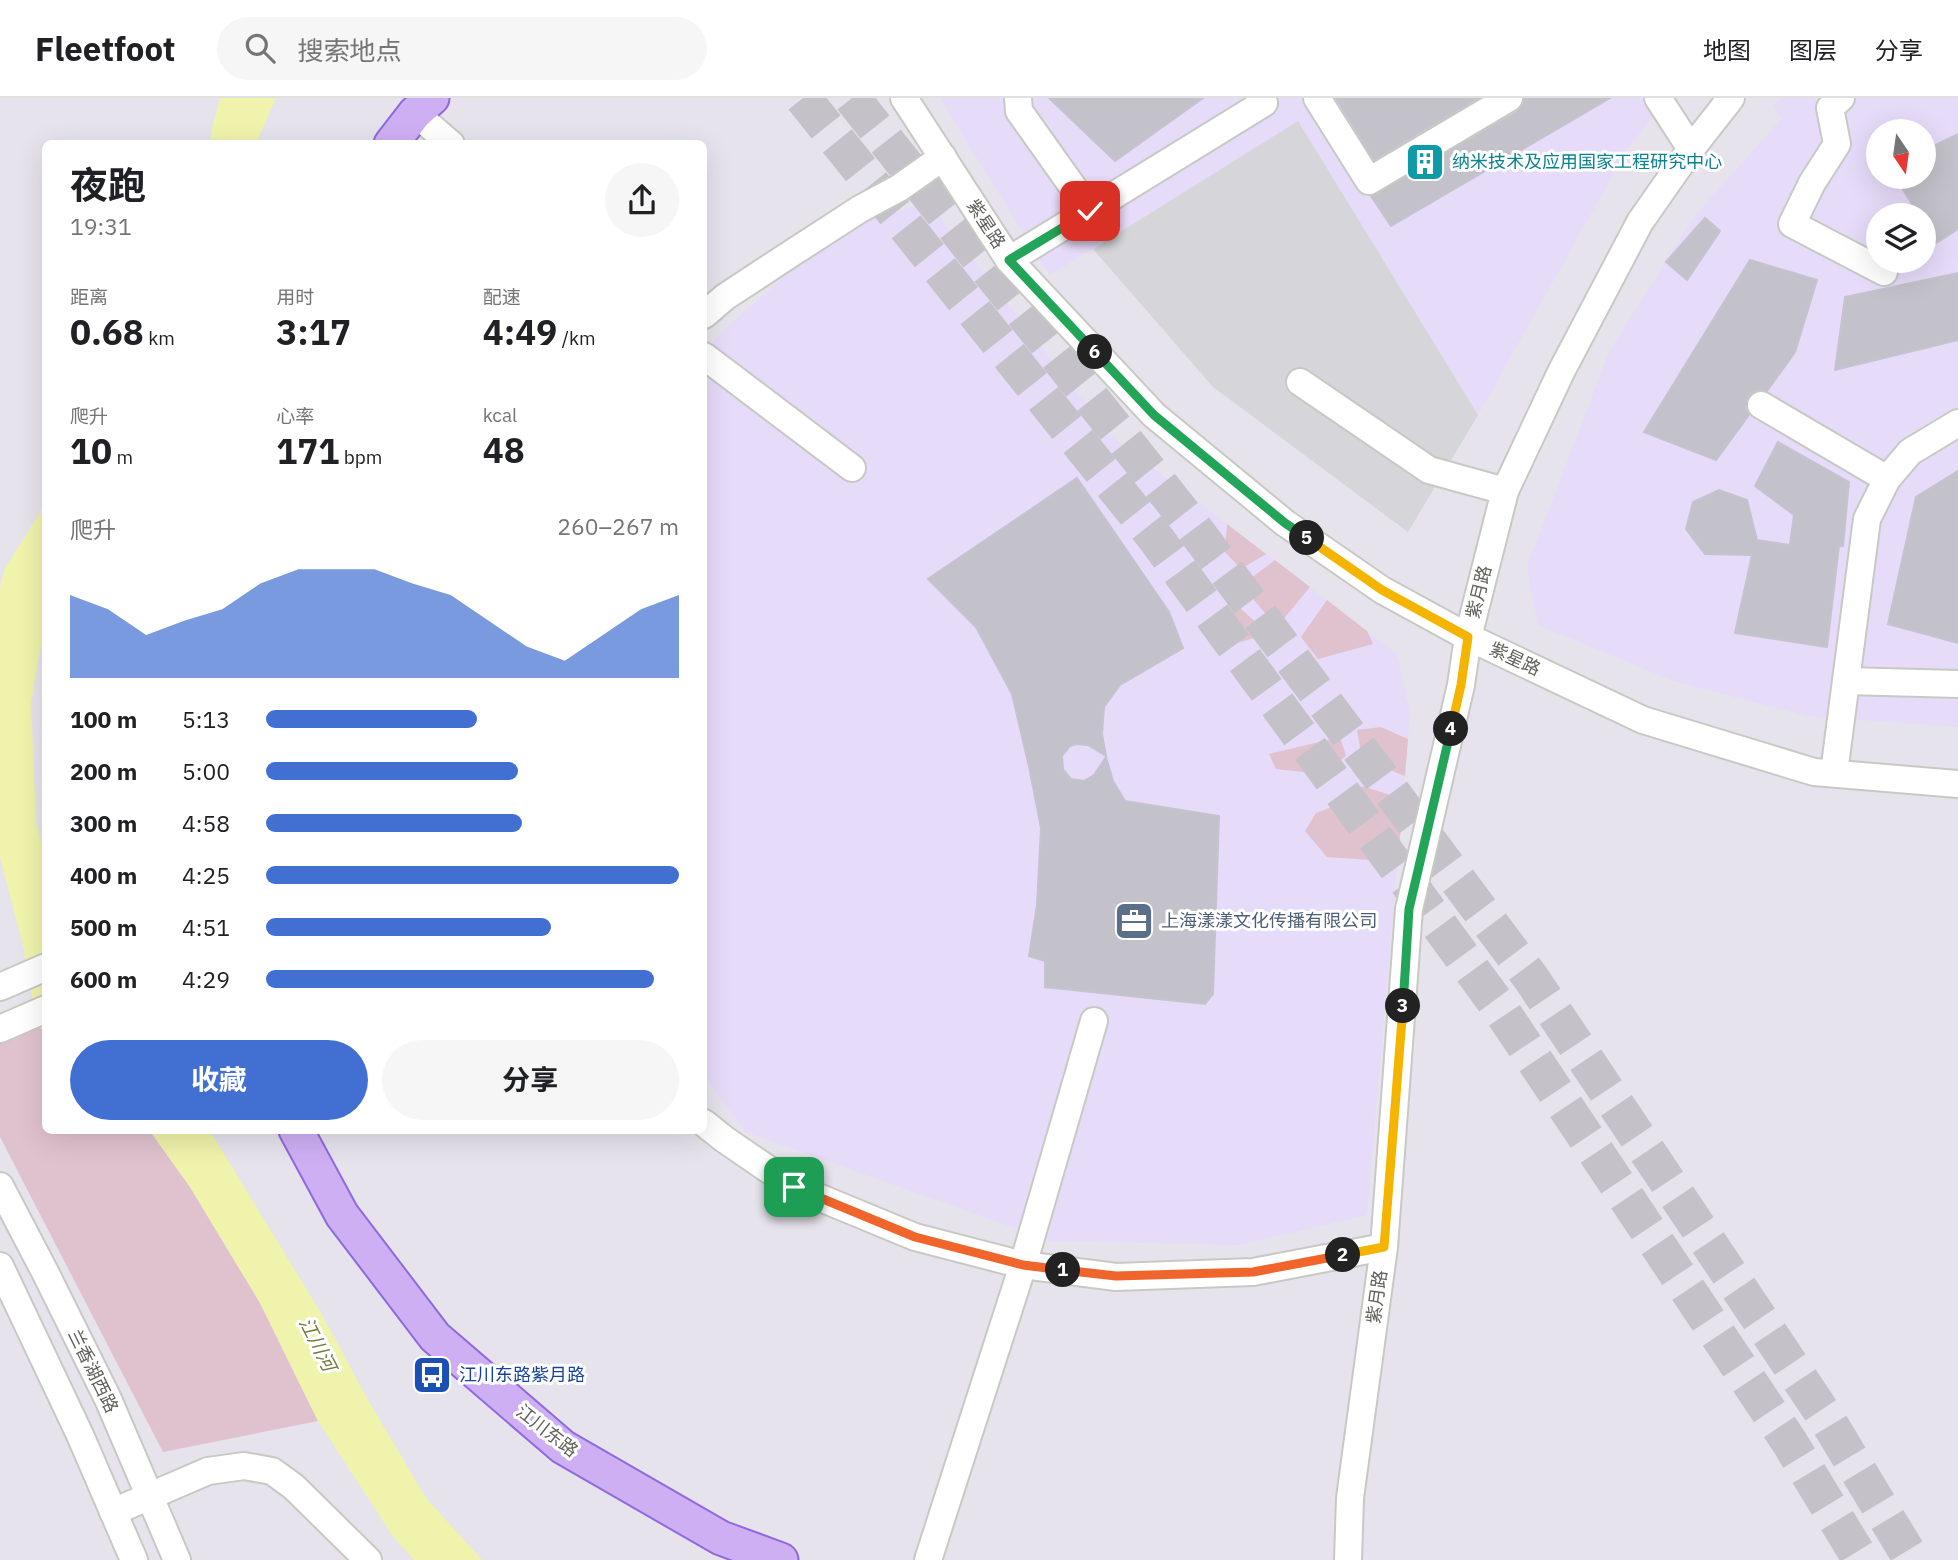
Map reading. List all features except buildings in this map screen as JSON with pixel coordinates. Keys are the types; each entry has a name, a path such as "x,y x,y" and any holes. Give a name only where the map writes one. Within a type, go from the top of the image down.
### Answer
{"main road":[{"path":"394,140 424,106"},
{"name":"江川东路","path":"298,1134 342,1215 435,1337 563,1447 721,1538 782,1560"}],"street":[{"name":"紫星路","path":"905,98 1009,260 1154,415 1285,523 1382,590 1468,637 1643,720 1814,772 1958,784"},
{"path":"1018,98 1019,111 1090,211"},
{"path":"1009,260 1264,103 1261,98"},
{"path":"1317,98 1369,181 1509,98"},
{"path":"1658,98 1690,149"},
{"name":"紫月路","path":"1348,1560 1350,1498 1384,1247 1409,909 1461,685 1468,637 1505,491 1561,372 1640,222 1690,149 1731,98"},
{"path":"1831,101 1837,144 1812,183 1792,224 1866,263"},
{"path":"424,106 448,140"},
{"path":"707,313 826,231 899,188 943,158"},
{"path":"707,358 852,468"},
{"path":"1300,382 1429,470 1505,491"},
{"path":"1761,405 1887,479"},
{"path":"1834,774 1867,519 1887,479 1910,452 1958,424"},
{"path":"1846,681 1958,684"},
{"path":"8,984 42,969"},
{"path":"0,1029 38,1012"},
{"path":"928,1560 1023,1265 1094,1021"},
{"path":"707,1125 794,1187 915,1237 1023,1265 1116,1276 1253,1272 1384,1247"},
{"name":"兰香湖西路","path":"0,1186 108,1399 177,1560"},
{"path":"0,1266 80,1435 134,1560"},
{"path":"113,1512 208,1471 244,1466 272,1471 294,1487 368,1560"}],"shaded area":[{"path":"940,98 1667,98 1628,148 1478,415 1298,122 1050,275"},
{"path":"1783,98 1958,98 1958,727 1807,716 1674,681 1538,625 1527,567 1609,352 1693,218 1781,119 1774,105"},
{"path":"1298,121 1478,415 1408,532 1213,387 1093,249"},
{"path":"928,202 1111,436 1397,654 1410,713 1367,1215 1239,1245 1051,1241 746,1132 707,1081 707,348 784,277 863,222"},
{"path":"1227,524 1266,554 1241,569 1225,552"},
{"path":"1275,560 1310,587 1277,627 1254,600 1250,579"},
{"path":"1327,600 1367,631 1373,644 1318,659 1301,637"},
{"path":"1232,601 1269,634 1218,648 1210,618"},
{"path":"1381,727 1408,739 1405,776 1362,759 1357,730"},
{"path":"1340,737 1346,756 1322,774 1276,769 1269,754"},
{"path":"1362,786 1403,799 1398,862 1327,857 1305,831 1316,813 1354,799"},
{"path":"37,1026 42,1029 42,1134 152,1134 190,1187 260,1303 318,1421 163,1452 0,1137 0,1041"}],"water":[{"path":"220,98 276,98 257,140 210,140"},
{"path":"42,509 42,639 31,703 36,823 42,844 42,1029 37,1026 23,946 0,857 0,588 4,570"},
{"name":"江川河","path":"152,1134 212,1134 321,1313 426,1498 482,1560 414,1560 392,1535 318,1421 260,1303 190,1187"}],"tunnel":[{"path":"803,98 1157,540 1499,1007 1790,1443 1861,1560"},
{"path":"852,98 1184,515 1531,978 1828,1421 1912,1560"}],"place":[{"name":"纳米技术及应用国家工程研究中心","path":"1425,162"},
{"name":"上海漾漾文化传播有限公司","path":"1134,921"},
{"name":"江川东路紫月路","path":"432,1375"}],"route":[{"path":"794,1187 915,1237 1023,1265 1116,1276 1253,1272 1384,1247 1409,909 1461,685 1468,637 1382,590 1285,523 1154,415 1009,260 1090,211"}]}
